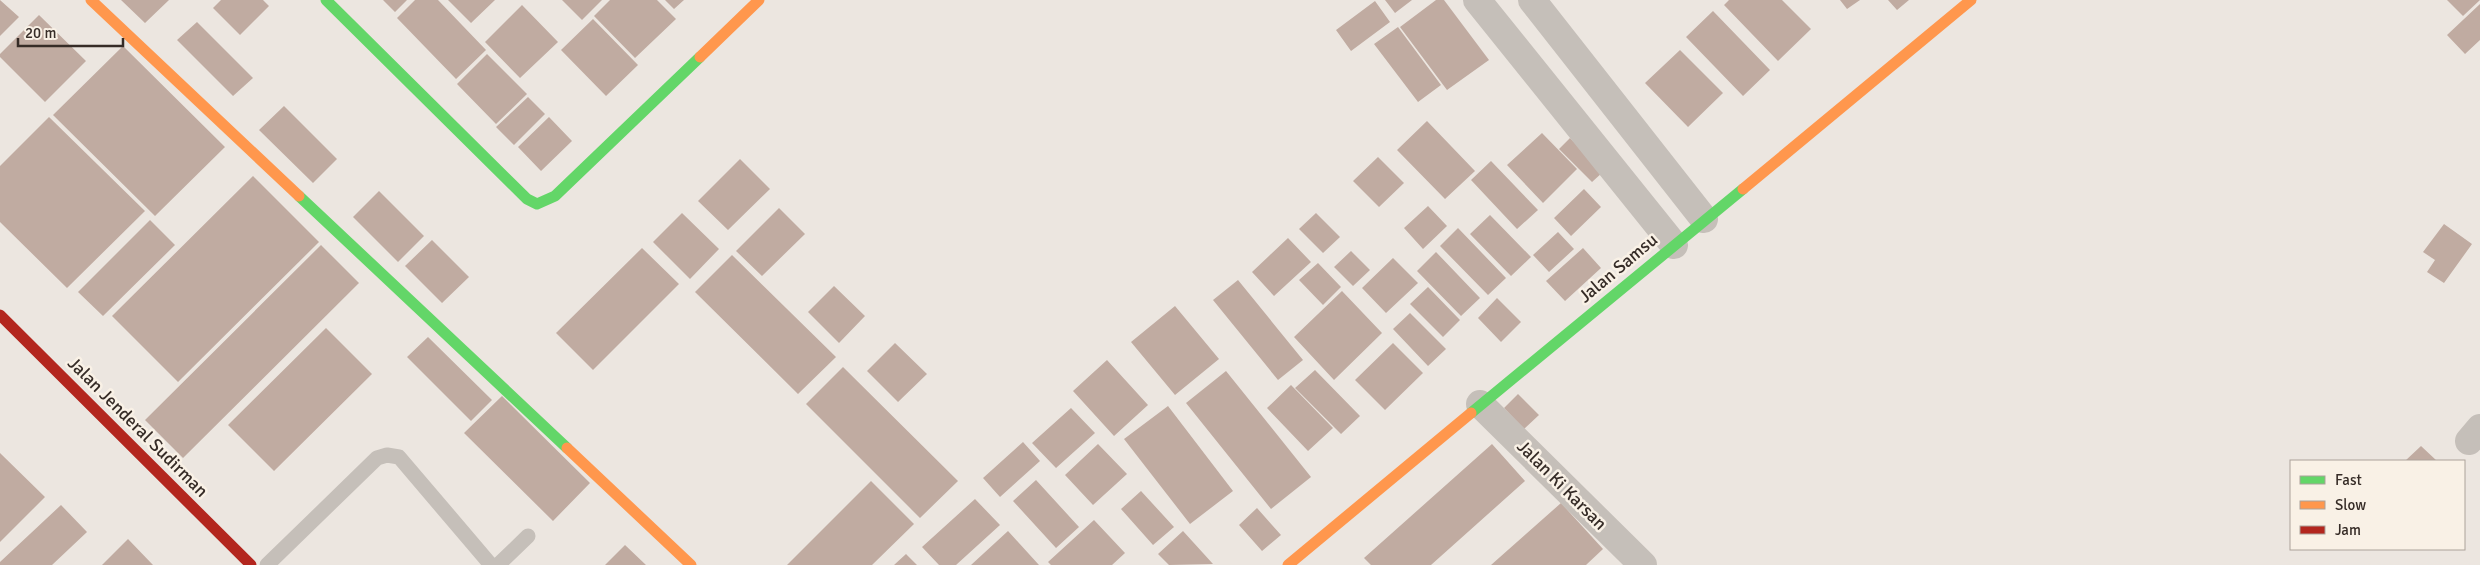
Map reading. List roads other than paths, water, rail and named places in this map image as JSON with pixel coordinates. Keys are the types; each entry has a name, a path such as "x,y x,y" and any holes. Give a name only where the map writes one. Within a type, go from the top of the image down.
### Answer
{"street":[{"path":"90,0 691,565"},
{"path":"326,0 527,198 536,204 555,196 758,0"},
{"path":"1477,0 1674,245"},
{"name":"Jalan Samsu","path":"1288,565 1480,404 1971,0"},
{"path":"1502,32 1533,1 1704,219"},
{"name":"Jalan Jenderal Sudirman","path":"0,315 144,455 251,565"},
{"name":"Jalan Ki Karsan","path":"1480,404 1643,565"}],"lane":[{"path":"266,565 376,458 387,455 399,457 491,565"},
{"path":"498,565 528,536"}]}
